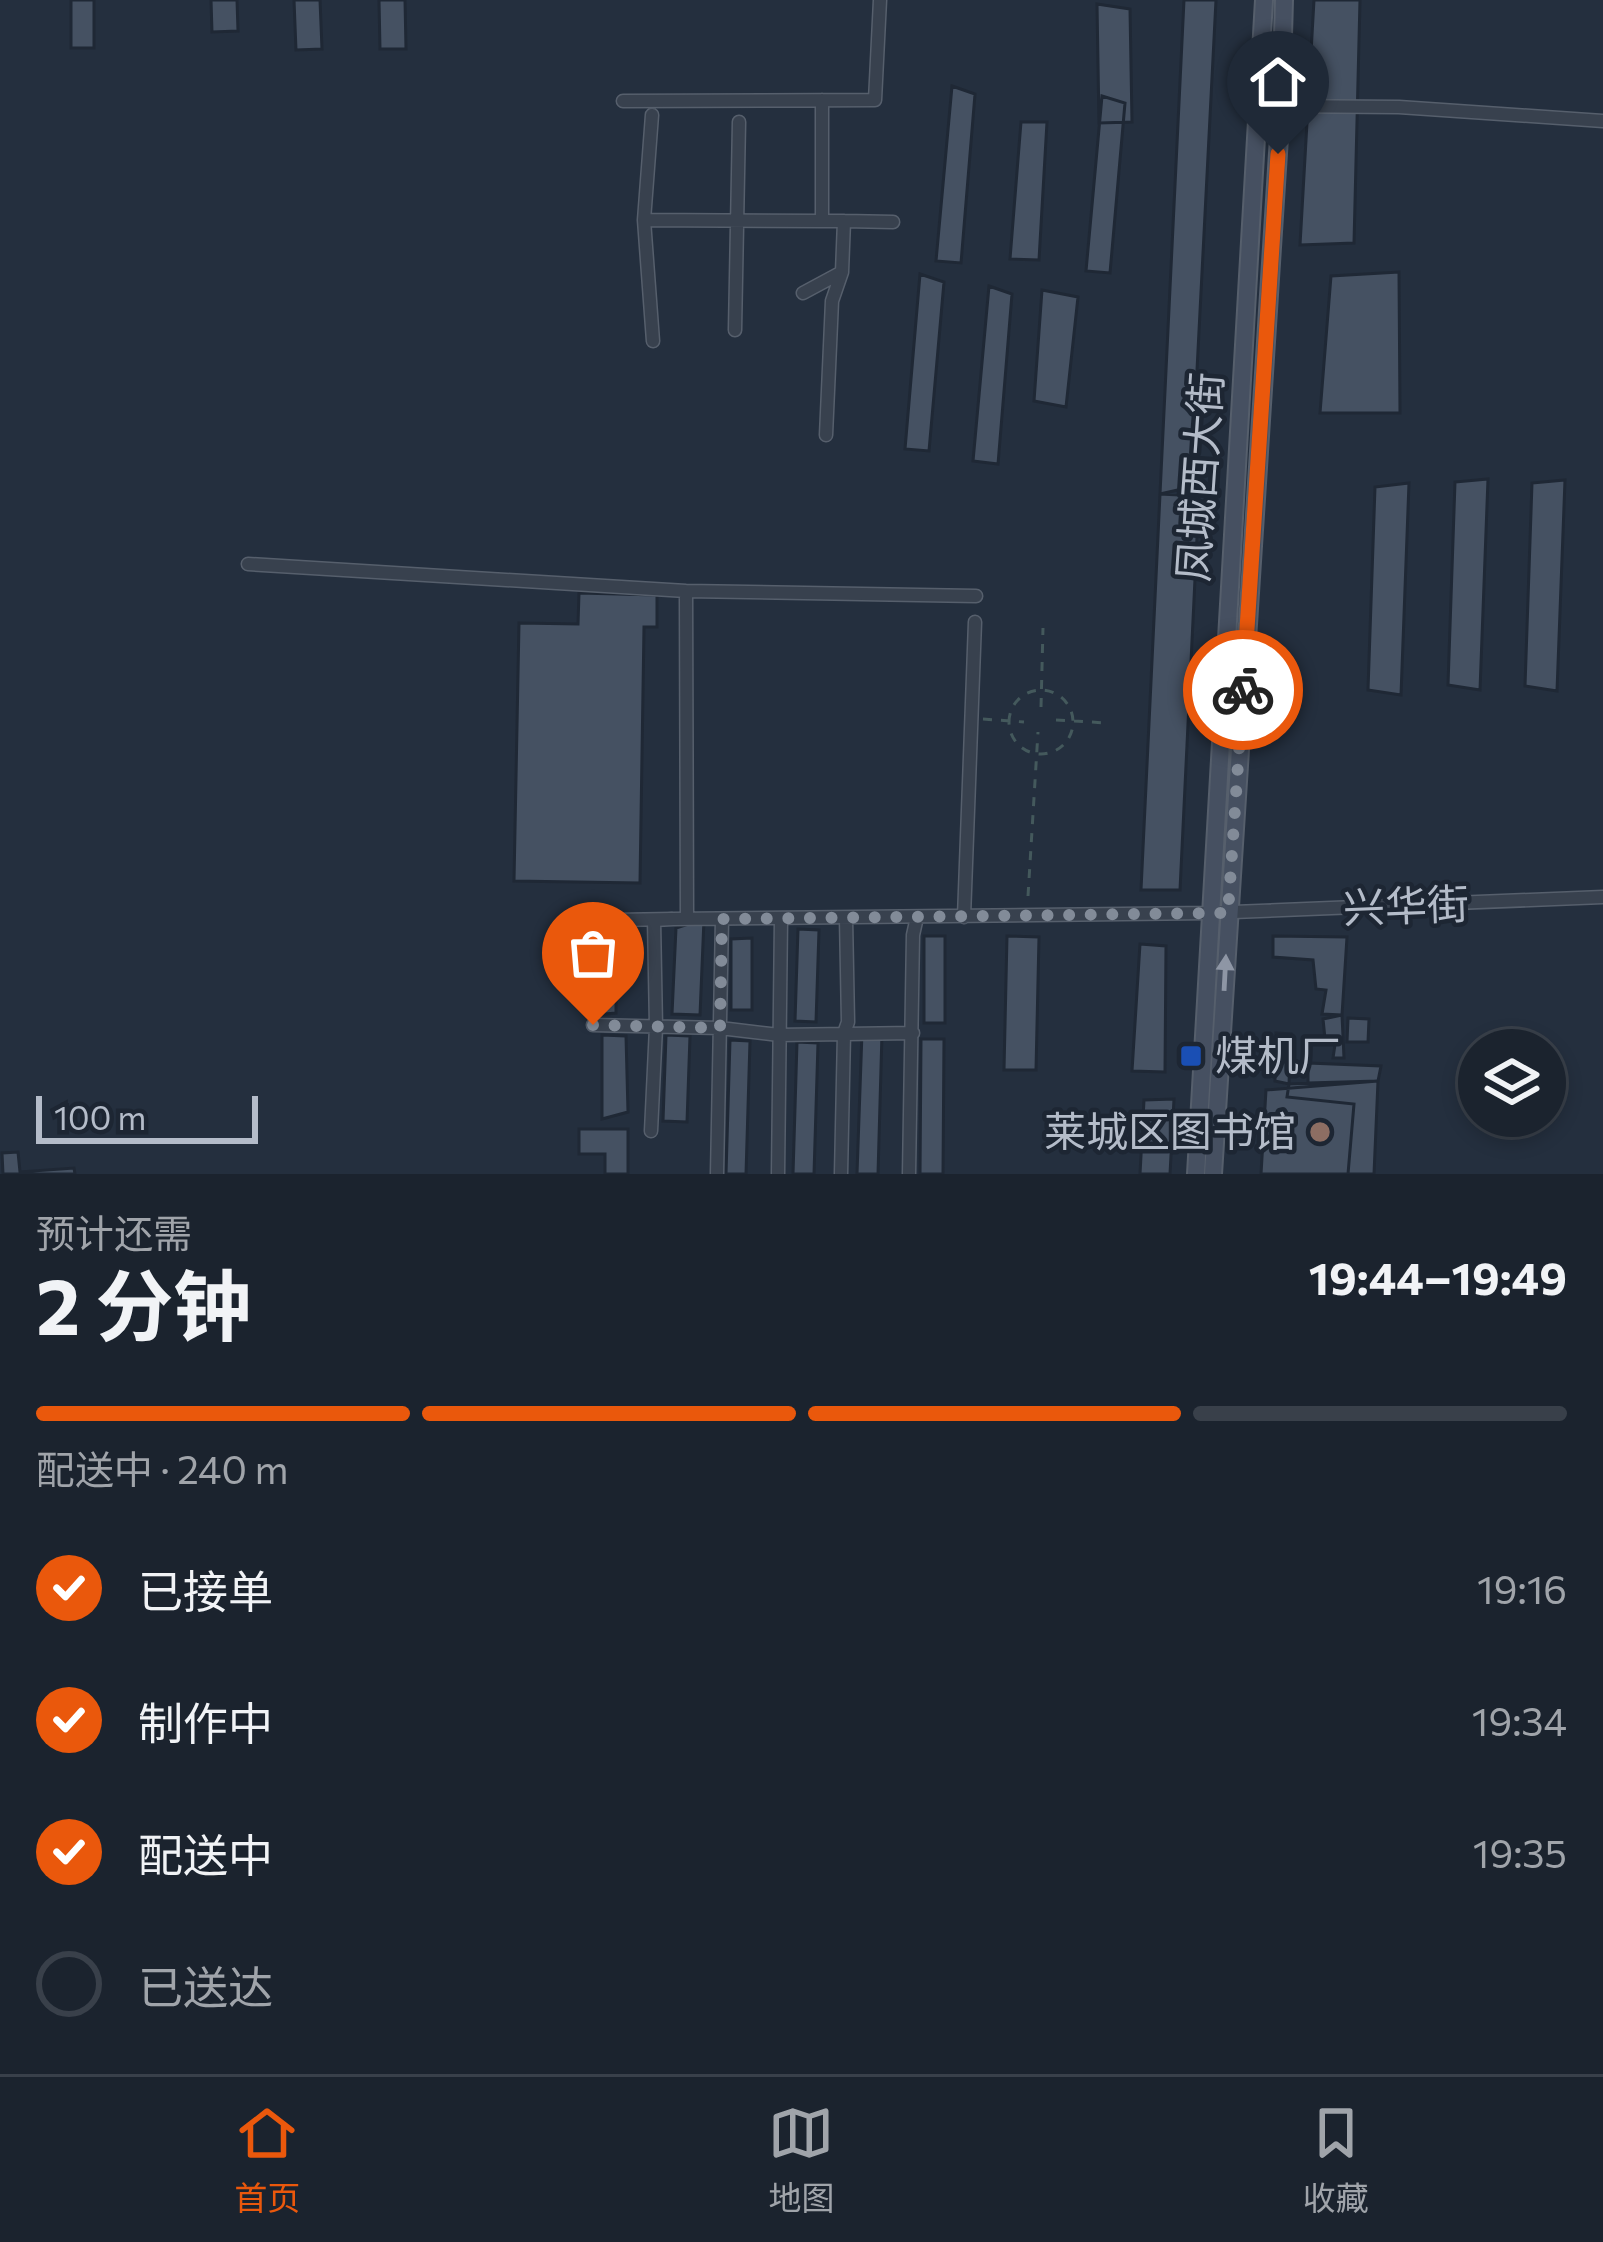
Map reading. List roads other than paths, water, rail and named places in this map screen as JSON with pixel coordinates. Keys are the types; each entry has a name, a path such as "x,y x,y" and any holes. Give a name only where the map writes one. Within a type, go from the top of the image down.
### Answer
{"main road":[{"name":"凤城西大街","path":"1196,1174 1264,0"},
{"name":"凤城西大街","path":"1213,1174 1284,0"}],"street":[{"path":"622,101 875,100 880,0"},
{"path":"821,100 821,220"},
{"path":"1261,106 1399,107 1603,121"},
{"path":"652,115 644,220 653,340"},
{"path":"735,330 739,122"},
{"path":"644,220 893,222"},
{"path":"826,435 832,301 842,272 844,221"},
{"path":"803,293 842,272"},
{"path":"248,564 686,591 976,596"},
{"path":"651,1131 654,920 680,919 686,591"},
{"path":"964,917 975,622"},
{"name":"兴华街","path":"616,920 1208,914 1603,897"},
{"path":"909,1174 917,917"},
{"path":"841,1174 848,1022 846,918"},
{"path":"717,1174 722,919"},
{"path":"778,1174 781,919"},
{"path":"593,1025 720,1028 779,1035 913,1033"}],"place":[{"name":"煤机厂","path":"1191,1056"},
{"name":"莱城区图书馆","path":"1320,1132"}]}
